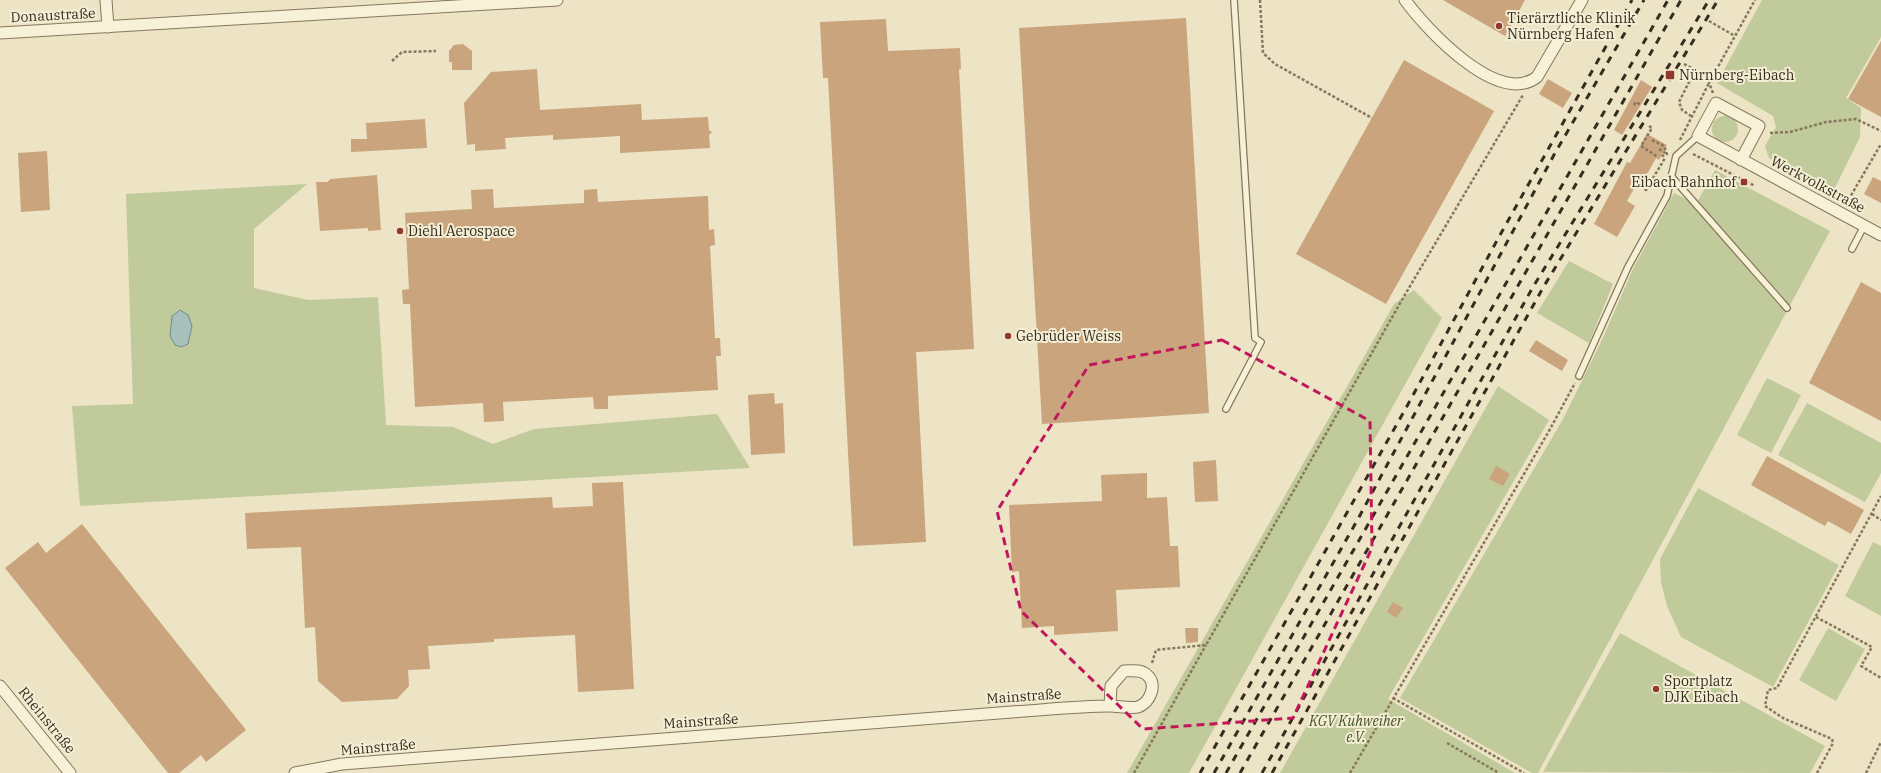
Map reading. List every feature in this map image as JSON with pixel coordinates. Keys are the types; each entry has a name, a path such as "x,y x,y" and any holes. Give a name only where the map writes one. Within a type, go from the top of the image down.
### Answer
{"street":[{"name":"Donaustraße","path":"106,0 108,27"},
{"name":"Donaustraße","path":"0,33 557,0"},
{"path":"1406,0 1419,19 1452,51 1480,70 1503,82 1524,84 1537,76 1546,63 1582,0"},
{"path":"1698,136 1716,103 1759,126 1741,160"},
{"name":"Werkvolkstraße","path":"1698,136 1881,235"},
{"path":"1124,671 1140,671 1148,675 1152,684 1152,693 1146,702 1137,707 1110,706 1111,686 1124,671"},
{"name":"Rheinstraße","path":"0,686 70,773"},
{"name":"Mainstraße","path":"295,773 342,764 1004,712 1110,706"}],"lane":[{"path":"1226,409 1261,342 1255,338 1234,0"},
{"path":"1579,376 1628,267 1667,196 1676,156 1698,136"},
{"path":"1672,176 1787,308"},
{"path":"1852,249 1864,226"}],"path":[{"path":"1260,0 1263,53 1275,64 1372,118"},
{"path":"1755,0 1681,134 1676,156 1692,153 1755,186"},
{"path":"1709,21 1735,36"},
{"path":"392,61 402,52 436,51"},
{"path":"1684,64 1696,70 1679,102 1682,110 1691,116"},
{"path":"1134,773 1399,305 1531,81"},
{"path":"1709,83 1716,103"},
{"path":"1634,105 1636,102 1641,105"},
{"path":"1755,134 1790,132 1826,122 1856,119 1881,131"},
{"path":"1649,126 1652,128 1641,146 1659,157 1667,154"},
{"path":"1652,140 1664,146 1667,154"},
{"path":"1840,214 1881,144"},
{"path":"1636,184 1646,190 1667,154"},
{"path":"1350,773 1549,431 1579,376"},
{"path":"1817,773 1833,743 1832,739 1783,718 1765,706 1768,690 1777,688 1881,496"},
{"path":"1872,514 1881,520"},
{"path":"1816,617 1872,648 1861,666 1881,678"},
{"path":"1148,675 1156,650 1206,645"},
{"path":"1393,698 1524,773"},
{"path":"1866,773 1881,742"},
{"path":"1447,743 1499,773"}],"highlighted area":[{"path":"1222,340 1370,421 1372,548 1293,718 1143,729 1021,611 997,511 1089,365"}],"green space":[{"path":"1762,0 1881,0 1881,37 1846,98 1861,108 1860,137 1832,194 1769,158 1765,146 1776,127 1773,116 1717,83"},
{"path":"1725,116 1734,120 1738,129 1734,138 1725,142 1716,138 1712,129 1716,120"},
{"path":"1715,170 1830,231 1538,773 1532,773 1400,698 1563,419 1602,340 1633,269 1674,193 1696,204"},
{"path":"307,184 254,229 254,288 308,300 378,297 386,425 453,427 493,444 534,429 717,414 750,468 80,506 72,406 133,404 126,194"},
{"path":"1569,261 1613,284 1589,343 1537,313"},
{"path":"1414,290 1442,318 1189,773 1127,773 1394,304"},
{"path":"1767,378 1801,395 1771,453 1737,435"},
{"name":"KGV Kuhweiher e.V.","path":"1498,386 1549,420 1388,699 1515,773 1280,773"},
{"path":"1807,403 1881,443 1881,473 1865,502 1778,455"},
{"path":"1698,488 1839,565 1773,687 1681,637 1667,606 1661,582 1660,559"},
{"path":"1873,542 1881,546 1881,616 1845,596"},
{"path":"1828,628 1865,649 1836,701 1799,680"},
{"name":"Sportplatz DJK Eibach","path":"1620,633 1825,746 1810,773 1543,772"}],"water":[{"path":"180,310 188,315 192,326 188,344 181,347 175,345 170,336 172,316"}],"building":[{"name":"Tierärztliche Klinik Nürnberg Hafen","path":"1443,0 1525,0 1505,36"},
{"path":"1186,18 1209,413 1042,424 1019,28"},
{"path":"886,19 888,51 960,48 961,69 959,69 974,349 916,352 926,542 853,546 828,78 823,78 820,22"},
{"path":"1881,41 1881,117 1848,99"},
{"path":"463,44 472,51 472,70 452,70 452,62 449,62 449,51 454,45"},
{"path":"1404,60 1494,111 1386,304 1296,254"},
{"path":"537,69 540,110 641,104 642,120 708,117 709,130 712,132 709,135 710,148 620,153 620,136 553,140 553,135 505,138 506,149 475,151 475,144 467,145 464,103 491,72"},
{"path":"1548,79 1572,93 1563,108 1539,94"},
{"path":"1641,80 1652,87 1622,135 1614,130"},
{"path":"425,119 427,148 351,152 351,139 367,139 366,123"},
{"path":"1647,134 1667,145 1659,160 1656,158 1643,182 1639,180 1627,201 1635,206 1617,237 1594,224 1627,162 1630,163"},
{"path":"47,151 50,210 21,212 18,153"},
{"path":"377,175 381,230 368,231 368,228 320,231 316,182 327,182 331,179"},
{"path":"1873,177 1881,181 1881,203 1864,194"},
{"path":"493,189 494,208 584,203 584,190 597,189 598,202 708,196 709,230 714,229 715,245 710,246 715,338 720,338 721,356 716,356 718,390 608,396 608,409 594,409 593,397 503,402 504,421 484,422 483,403 415,407 410,304 403,304 402,290 409,289 405,213 472,209 471,190"},
{"path":"1861,282 1881,293 1881,421 1809,383"},
{"path":"1536,340 1568,360 1562,371 1529,351"},
{"path":"774,393 775,404 783,403 785,453 751,455 748,395"},
{"path":"1767,456 1864,510 1851,534 1828,521 1825,526 1751,485"},
{"path":"1216,460 1218,501 1195,502 1193,462"},
{"path":"1496,466 1510,474 1503,486 1489,479"},
{"path":"1147,473 1147,498 1167,497 1170,546 1178,546 1180,587 1116,590 1118,631 1054,635 1054,626 1022,628 1019,571 1012,572 1009,505 1102,501 1101,475"},
{"path":"623,482 634,689 578,692 575,635 494,639 494,642 428,646 430,669 408,670 409,686 397,699 342,702 318,681 315,627 305,628 301,547 247,549 245,513 552,497 553,508 593,506 592,483"},
{"path":"82,524 246,730 206,762 201,755 179,773 168,773 5,568 38,542 46,553"},
{"path":"1393,602 1403,608 1396,618 1387,612"},
{"path":"1185,628 1198,628 1198,642 1186,643"}],"railway":[{"path":"1200,773 1406,408 1500,235 1632,0"},
{"path":"1214,773 1358,519 1555,153 1644,0"},
{"path":"1226,773 1668,0"},
{"path":"1240,773 1681,0"},
{"path":"1262,773 1533,287 1709,0"},
{"path":"1272,773 1544,286 1718,0"}],"place":[{"name":"Tierärztliche Klinik Nürnberg Hafen","path":"1499,26"},
{"name":"Nürnberg-Eibach","path":"1670,75"},
{"name":"Eibach Bahnhof","path":"1744,182"},
{"name":"Diehl Aerospace","path":"400,231"},
{"name":"Gebrüder Weiss","path":"1008,336"},
{"name":"Sportplatz DJK Eibach","path":"1656,689"}]}
